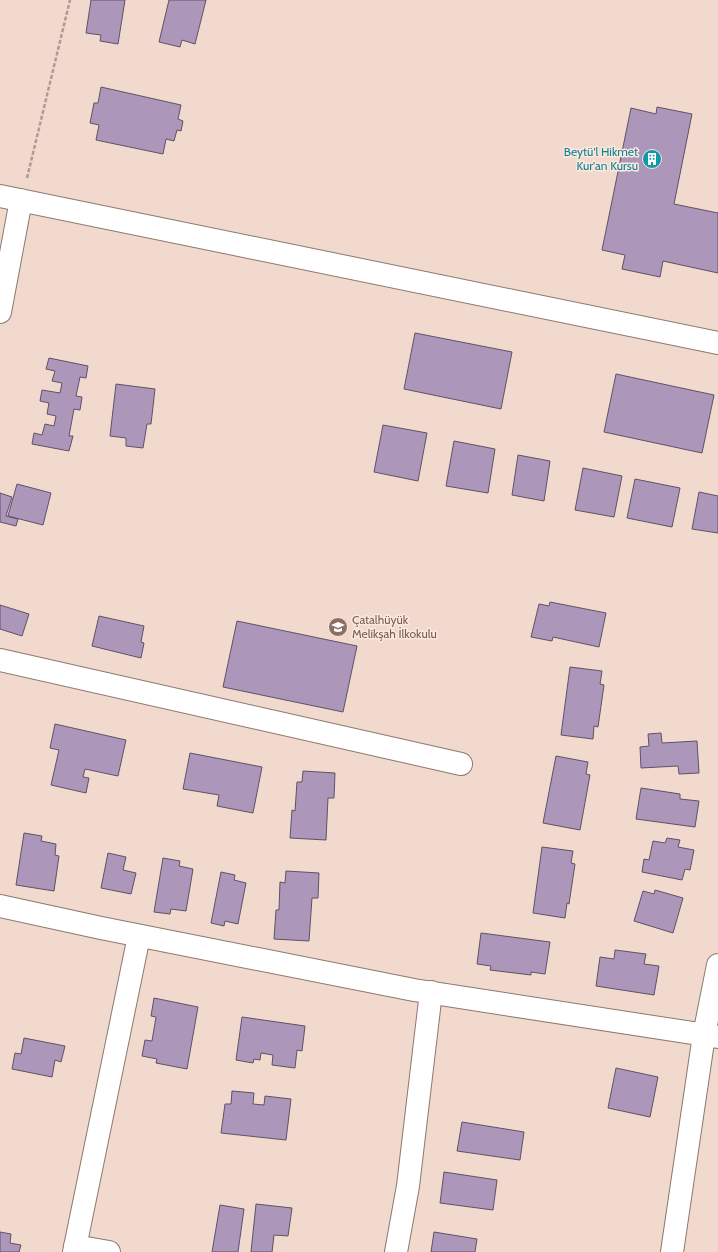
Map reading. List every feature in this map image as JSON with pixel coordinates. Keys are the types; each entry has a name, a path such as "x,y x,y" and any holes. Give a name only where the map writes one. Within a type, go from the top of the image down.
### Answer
{"street":[{"path":"0,196 718,343"},
{"path":"0,312 22,200"},
{"path":"0,660 461,764"},
{"path":"0,906 139,936 430,992 711,1036"},
{"path":"109,1252 75,1249 139,936"},
{"path":"672,1252 711,1036 718,965"},
{"path":"396,1252 408,1186 430,992"}],"path":[{"path":"22,200 70,0"}],"building":[{"path":"91,0 125,0 118,44 100,41 101,35 86,33"},
{"path":"169,0 206,0 195,44 182,40 180,47 159,42"},
{"path":"101,87 181,105 178,119 183,121 181,131 177,130 174,141 166,139 163,154 96,140 99,125 90,123 94,103 98,103"},
{"name":"Beytü'l Hikmet Kur'an Kursu","path":"657,107 692,114 674,204 718,213 718,273 663,261 660,277 622,269 625,255 602,250 631,108 656,114"},
{"path":"415,333 512,352 501,409 404,389"},
{"path":"49,358 88,366 86,378 80,377 76,396 82,397 80,410 74,409 69,436 73,436 69,451 32,444 34,433 42,435 45,424 54,426 56,416 47,414 49,403 40,401 42,390 60,393 62,383 52,381 55,371 46,369"},
{"path":"616,374 714,395 702,453 604,432"},
{"path":"116,384 155,389 151,424 147,424 143,448 126,446 126,438 110,436"},
{"path":"383,425 427,433 418,481 374,472"},
{"path":"454,441 495,449 488,493 446,486"},
{"path":"518,455 550,461 544,501 512,495"},
{"path":"583,468 622,476 614,517 575,510"},
{"path":"635,479 680,488 672,527 627,518"},
{"path":"17,484 51,493 43,525 8,516"},
{"path":"699,492 718,496 718,533 692,529"},
{"path":"0,493 12,497 6,516 18,519 16,526 0,522"},
{"path":"550,602 606,613 599,647 553,637 552,641 531,637 539,604 549,606"},
{"path":"0,605 29,614 22,636 0,629"},
{"path":"99,616 144,626 141,642 144,643 141,658 92,646"},
{"path":"237,621 357,646 343,712 223,687"},
{"path":"570,667 602,671 600,684 604,685 598,727 594,726 593,739 561,735"},
{"path":"55,724 126,740 118,776 85,769 83,777 89,778 86,793 51,785 59,750 50,748"},
{"path":"661,733 662,743 697,741 699,773 679,774 678,766 641,768 640,747 649,746 648,734"},
{"path":"190,753 262,767 253,813 217,806 219,795 183,789"},
{"path":"556,756 588,762 586,774 590,775 580,830 543,823"},
{"path":"303,771 335,773 334,798 328,798 326,840 290,838 292,810 295,811 297,782 302,782"},
{"path":"641,788 680,794 680,799 699,801 695,827 636,819"},
{"path":"24,833 42,836 41,841 56,844 55,855 59,856 54,891 16,885"},
{"path":"667,838 680,840 678,847 694,850 690,870 685,869 682,880 642,872 644,859 649,860 653,841 665,843"},
{"path":"542,847 573,851 571,863 575,864 569,904 567,903 565,918 533,913"},
{"path":"108,853 126,857 123,870 136,873 131,894 101,888"},
{"path":"163,858 180,861 179,866 193,869 186,911 171,909 170,914 154,912"},
{"path":"286,871 319,873 318,898 312,898 309,941 274,939 276,910 279,910 280,882 285,883"},
{"path":"221,872 235,875 234,880 246,883 238,924 225,921 224,926 211,923"},
{"path":"655,890 683,898 673,933 634,921 643,891 654,894"},
{"path":"481,933 550,942 545,974 531,972 531,975 490,970 491,966 477,964"},
{"path":"615,950 646,954 644,964 659,966 654,995 596,986 600,957 614,959"},
{"path":"154,998 198,1007 187,1069 156,1063 157,1059 142,1056 145,1040 152,1041 156,1017 151,1016"},
{"path":"242,1017 305,1026 302,1051 297,1050 295,1068 272,1065 273,1055 261,1053 260,1060 254,1059 253,1063 236,1060"},
{"path":"24,1038 65,1046 61,1062 55,1060 52,1077 12,1069 15,1053 21,1054"},
{"path":"616,1068 658,1077 650,1117 608,1108"},
{"path":"232,1091 254,1093 253,1104 264,1105 265,1096 291,1099 286,1140 221,1133 225,1104 231,1104"},
{"path":"462,1122 524,1132 520,1160 457,1151"},
{"path":"444,1172 497,1180 493,1210 440,1203"},
{"path":"256,1204 292,1208 288,1236 274,1235 272,1252 251,1252"},
{"path":"220,1205 244,1209 238,1252 212,1252"},
{"path":"0,1232 11,1234 10,1243 21,1245 19,1252 0,1252"},
{"path":"434,1232 477,1239 475,1252 431,1252"}],"place":[{"name":"Beytü'l Hikmet Kur'an Kursu","path":"652,159"},
{"name":"Çatalhüyük Melikşah İlkokulu","path":"338,627"}]}
